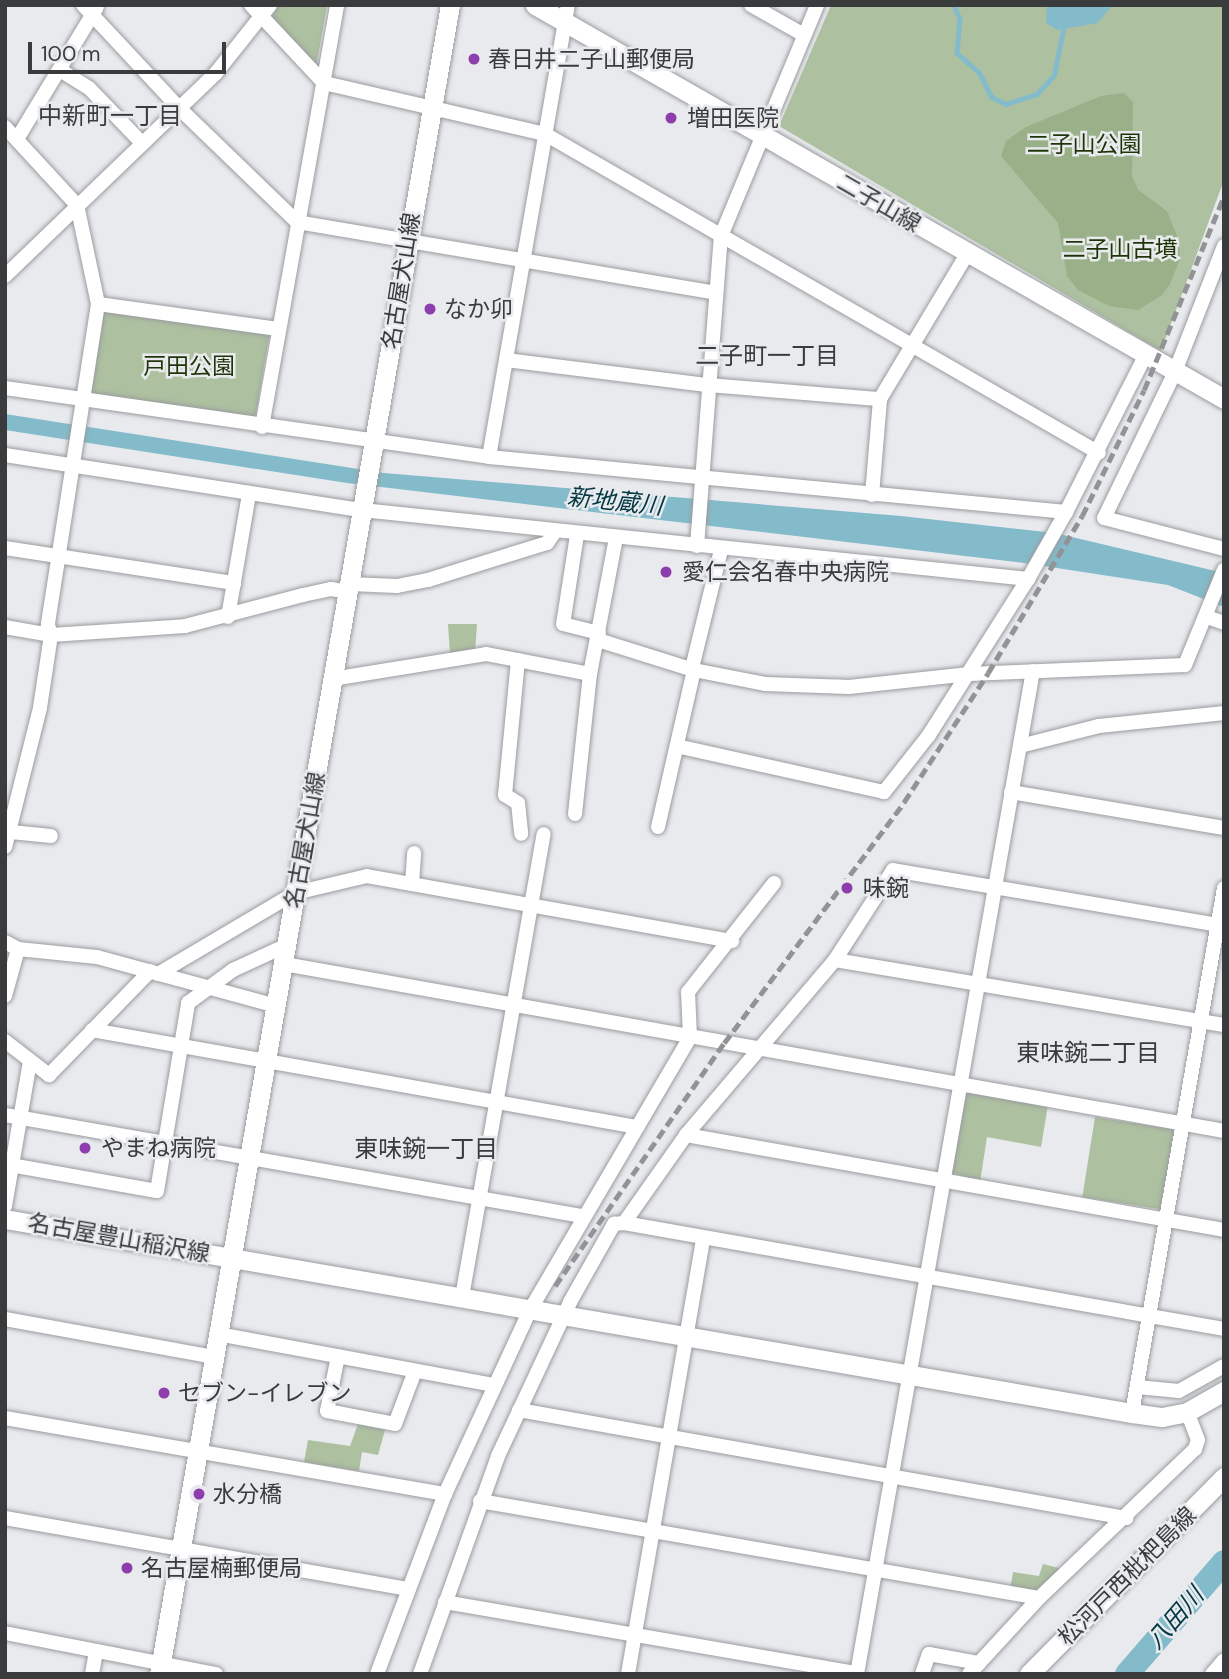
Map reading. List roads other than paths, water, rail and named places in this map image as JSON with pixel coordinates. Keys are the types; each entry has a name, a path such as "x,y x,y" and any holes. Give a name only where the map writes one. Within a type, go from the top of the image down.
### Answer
{"main road":[{"name":"名古屋犬山線","path":"160,1668 450,5"},
{"name":"二子山線","path":"535,5 567,14 762,136 1224,399"},
{"name":"名古屋豊山稲沢線","path":"5,1219 1132,1413 1162,1417 1187,1412"},
{"path":"1187,1412 1224,1391"},
{"name":"松河戸西枇杷島線","path":"1029,1674 1224,1477"}],"street":[{"path":"262,427 337,5"},
{"path":"751,5 804,35"},
{"path":"697,542 721,236 817,5"},
{"path":"17,139 60,70 91,8 179,108 297,222 715,293"},
{"path":"5,276 216,73 261,9 324,83 430,110 545,134 912,348 1099,453"},
{"path":"489,457 567,14"},
{"path":"60,70 89,88 142,143"},
{"path":"5,127 77,205 98,304 48,625 51,635 37,724 5,847"},
{"path":"1224,246 1219,274 1104,518 1224,549"},
{"path":"872,495 880,399 967,254"},
{"path":"98,304 278,329"},
{"path":"677,746 884,792 969,674 1028,579 1099,453 1145,356"},
{"path":"506,360 709,384 880,399"},
{"path":"5,388 83,403 262,427 373,448 489,457 701,481 1066,512"},
{"path":"5,455 250,494 554,533 697,542 721,550 1028,579"},
{"path":"228,617 250,494"},
{"path":"5,627 51,635 185,626 331,589 397,586 428,580 547,543 554,533"},
{"path":"577,535 563,624 693,669 765,684 849,687 969,674 1185,665 1199,625 1208,614 1224,570"},
{"path":"575,814 590,674 617,538"},
{"path":"5,548 234,583"},
{"path":"658,827 721,550"},
{"path":"1208,614 1224,623"},
{"path":"332,679 486,654 590,674"},
{"path":"518,660 505,795 519,803 521,834"},
{"path":"445,1602 857,1673 1033,671"},
{"path":"1020,746 1099,726 1224,713"},
{"path":"1012,792 1224,828"},
{"path":"11,832 51,836"},
{"path":"462,1297 544,834"},
{"path":"412,884 414,853"},
{"path":"624,1223 686,1135 763,1049 835,960 892,870 1220,926"},
{"path":"5,1041 48,1075 154,972 295,893 368,876 732,941"},
{"path":"377,1674 445,1494 530,1310 582,1216 690,1037 688,992 732,941 774,883"},
{"path":"1132,1413 1182,1124 1220,926 1224,888"},
{"path":"5,996 12,945 97,957 276,1006"},
{"path":"8,1164 157,1191 188,1003 233,970 286,955 513,1007 1224,1131"},
{"path":"835,960 1224,1025"},
{"path":"92,1030 637,1127"},
{"path":"5,1206 12,1116 30,1061"},
{"path":"12,1116 582,1216"},
{"path":"686,1135 1224,1230"},
{"path":"420,1674 480,1501 519,1410 614,1224 624,1223 1224,1329"},
{"path":"628,1674 702,1238"},
{"path":"5,1319 214,1357"},
{"path":"218,1334 494,1385"},
{"path":"338,1356 327,1411 395,1424 415,1371"},
{"path":"1137,1387 1179,1391 1224,1366"},
{"path":"519,1410 1126,1518"},
{"path":"922,1674 929,1654 974,1668 1038,1598 1126,1518 1195,1449 1198,1440 1187,1412"},
{"path":"5,1418 445,1494"},
{"path":"480,1501 1038,1598"},
{"path":"5,1518 409,1589"},
{"path":"5,1633 96,1651 160,1668 216,1674"},
{"path":"92,1674 96,1651"},
{"path":"1212,1674 1224,1660"}],"water":[{"path":"1047,5 1111,7 1098,23 1057,30 1046,23"},
{"name":"新地蔵川","path":"5,414 384,473 901,516 1055,533 1224,573 1224,607 1168,585 1024,563 347,483 5,430"}],"waterway":[{"path":"954,5 960,19 957,53 979,72 992,97 1006,104 1037,94 1054,75 1063,30"},
{"name":"八田川","path":"1127,1674 1224,1562"}],"railway":[{"path":"555,1286 724,1043 904,802 988,673 1082,516 1144,390 1224,196"}],"place":[{"name":"春日井二子山郵便局","path":"474,59"},
{"name":"増田医院","path":"671,118"},
{"name":"なか卯","path":"430,309"},
{"name":"愛仁会名春中央病院","path":"666,572"},
{"name":"味鋺","path":"847,888"},
{"name":"やまね病院","path":"85,1148"},
{"name":"セブン-イレブン","path":"164,1393"},
{"name":"水分橋","path":"199,1494"},
{"name":"名古屋楠郵便局","path":"127,1568"}],"district":[{"name":"中新町一丁目","path":"110,116"},
{"name":"二子町一丁目","path":"767,356"},
{"name":"東味鋺二丁目","path":"1088,1053"},
{"name":"東味鋺一丁目","path":"426,1149"}],"park label":[{"name":"二子山公園","path":"1084,144"},
{"name":"二子山古墳","path":"1120,249"},
{"name":"戸田公園","path":"189,366"}]}
